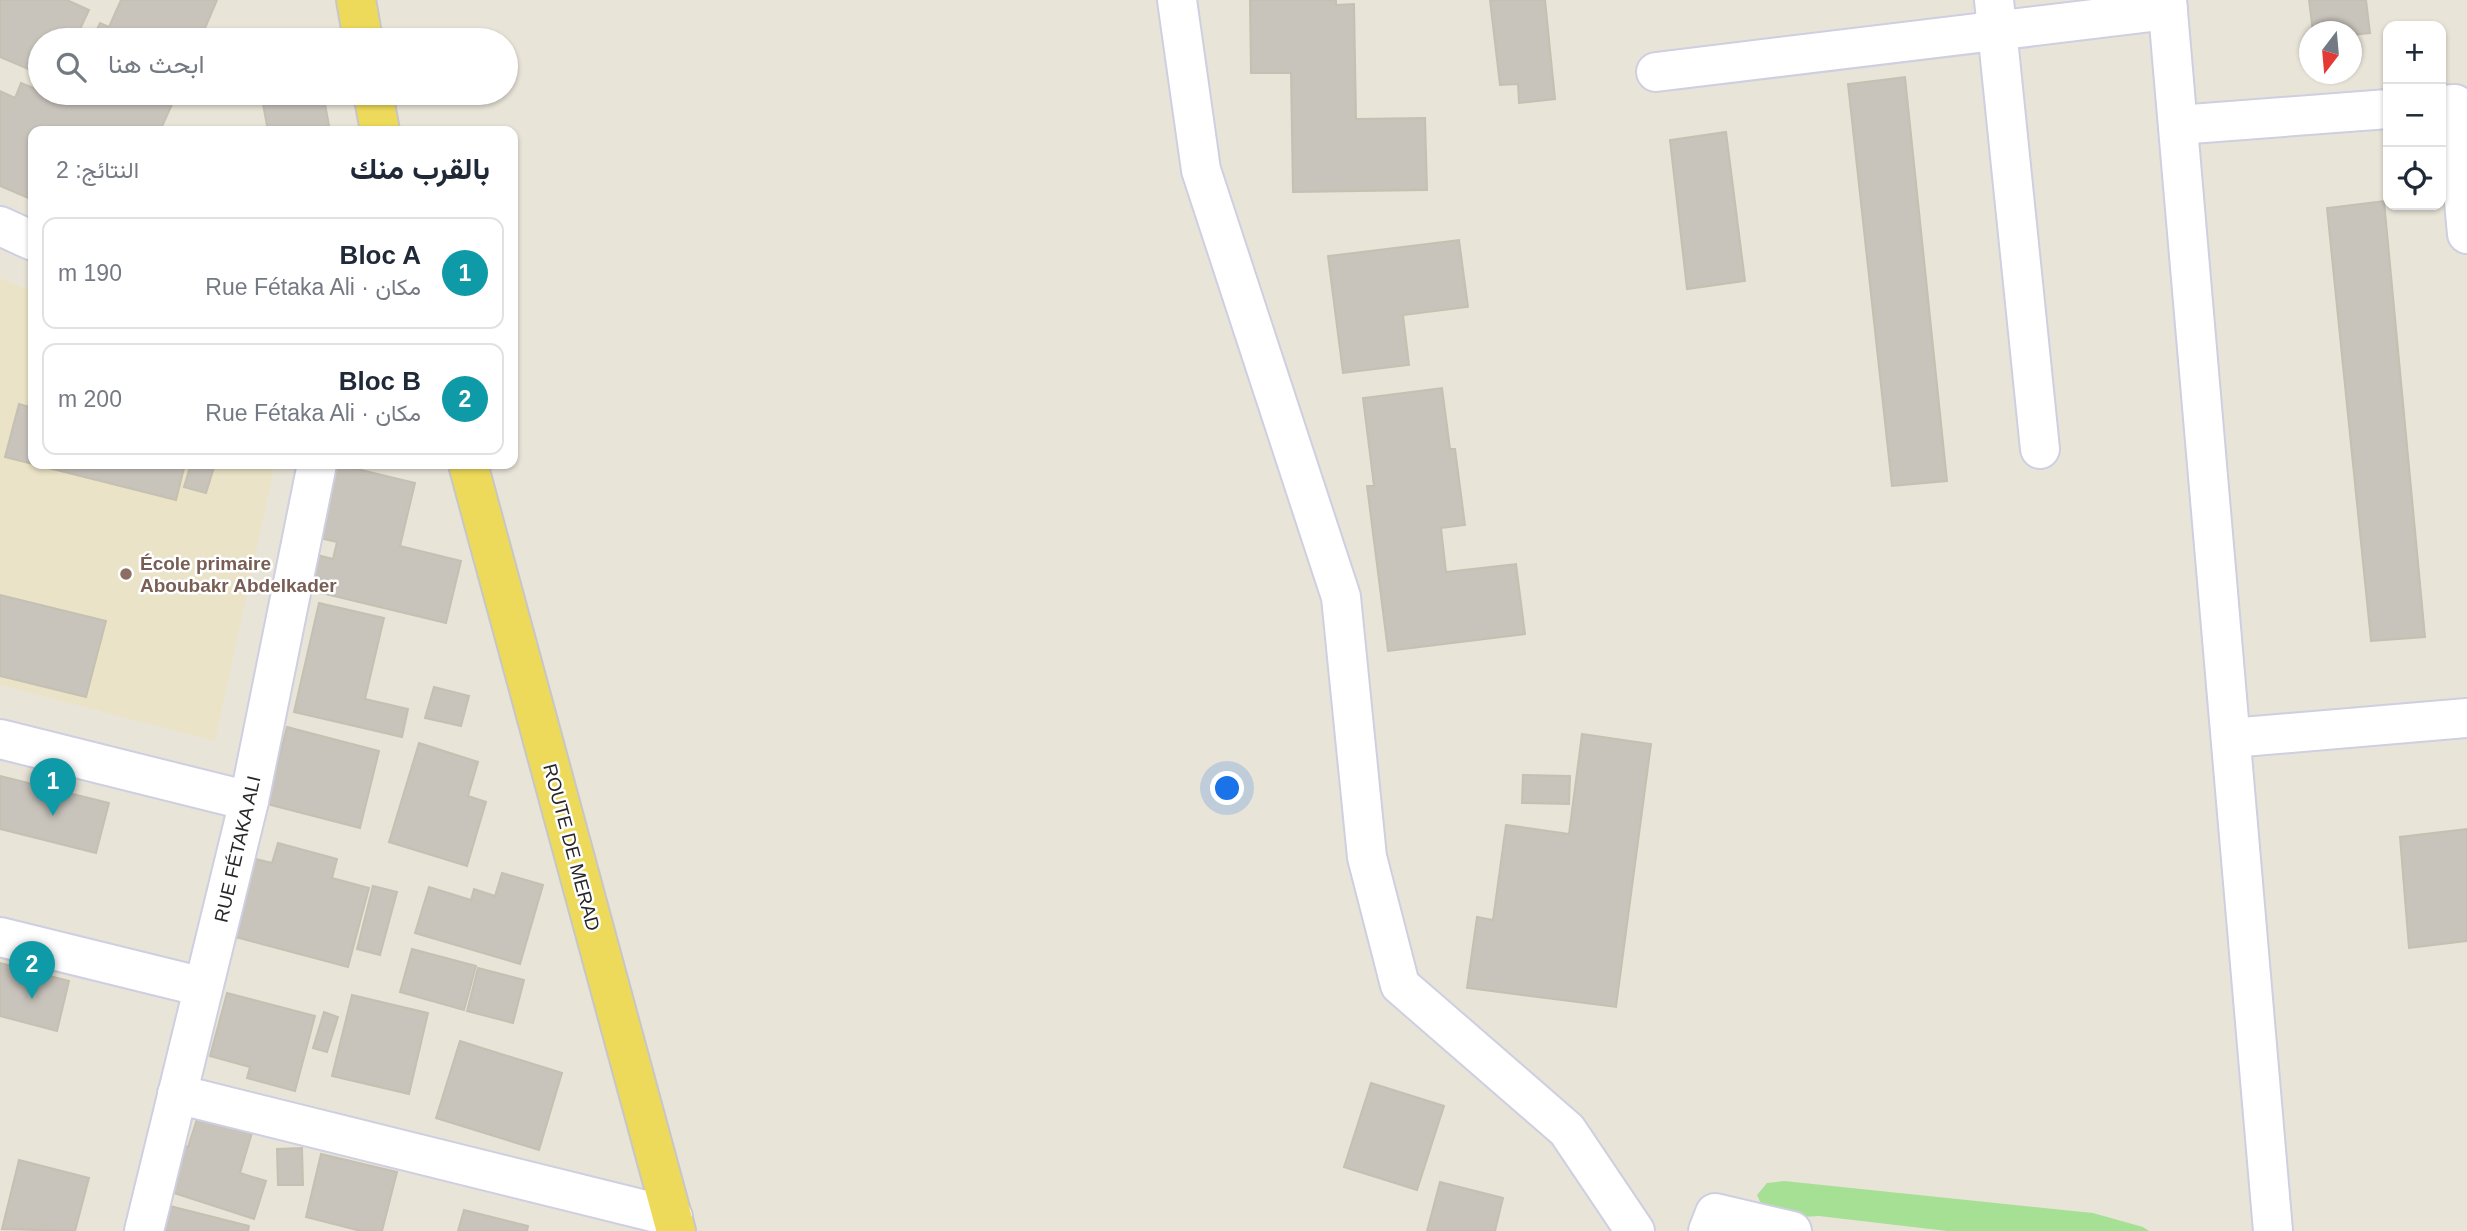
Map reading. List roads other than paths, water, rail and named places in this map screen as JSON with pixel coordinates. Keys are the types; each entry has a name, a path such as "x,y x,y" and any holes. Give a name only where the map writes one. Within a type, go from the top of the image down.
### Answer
{"main road":[{"path":"356,0 361,28"},
{"path":"375,105 379,126"},
{"name":"ROUTE DE MERAD","path":"469,469 674,1224"}],"street":[{"path":"1177,0 1201,170 1341,597 1367,857 1400,985 1567,1130 1635,1231"},
{"path":"1656,72 1996,16 2168,5 2273,1231"},
{"path":"1996,16 2040,449"},
{"path":"2446,105 2455,104 2467,234"},
{"path":"2178,125 2383,109"},
{"path":"0,226 28,240"},
{"name":"RUE FÉTAKA ALI","path":"144,1231 249,801 316,469"},
{"path":"2231,738 2467,718"},
{"path":"0,739 249,801"},
{"path":"0,937 203,987"},
{"path":"177,1094 674,1224"},
{"path":"1708,1231 1714,1213 1792,1231"}],"place":[{"name":"École primaire Aboubakr Abdelkader","path":"126,574"},
{"name":"Bloc A","path":"53,816"},
{"name":"Bloc B","path":"32,999"}]}
